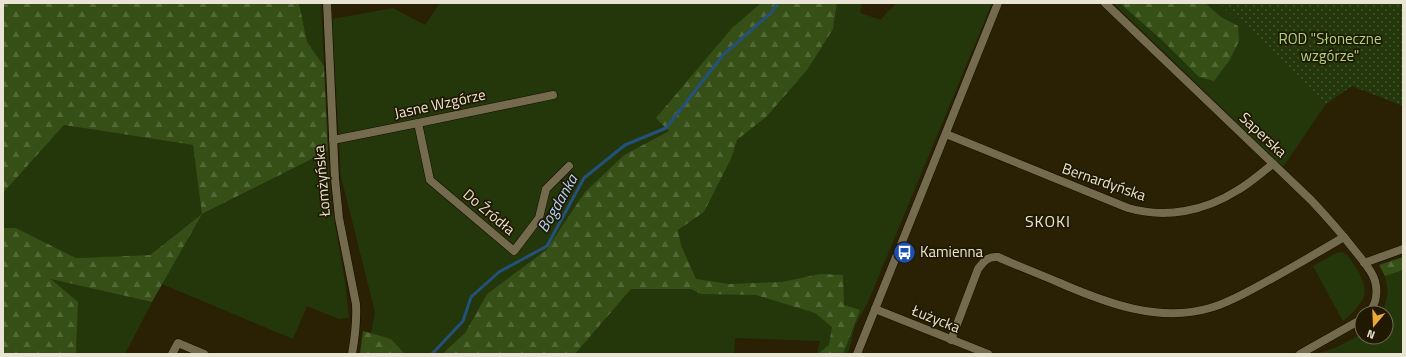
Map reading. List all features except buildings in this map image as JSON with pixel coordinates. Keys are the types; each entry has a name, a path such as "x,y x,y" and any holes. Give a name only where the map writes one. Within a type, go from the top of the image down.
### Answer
{"street":[{"name":"Łomżyńska","path":"327,3 333,140 339,218 356,304 356,334 352,354"},
{"path":"857,354 998,3"},
{"name":"Saperska","path":"1105,3 1320,209 1364,263 1374,280 1376,291 1373,305"},
{"name":"Jasne Wzgórze","path":"333,140 553,95"},
{"name":"Do Źródła","path":"418,123 430,180 514,251 539,218 546,189 569,166"},
{"name":"Bernardyńska","path":"946,134 1124,207 1144,212 1179,212 1194,209 1237,191 1273,164"},
{"path":"951,340 978,269 992,256 998,256 1103,300 1130,308 1175,314 1193,312 1227,302 1288,270 1344,237"},
{"path":"1364,263 1403,248"},
{"name":"Łużycka","path":"875,309 988,354"},
{"path":"1300,354 1354,324"},
{"path":"172,354 178,343 204,354"}],"green space":[{"path":"3,3 299,3 307,42 324,66 328,151 202,214 193,145 64,125 3,193"},
{"path":"299,3 321,3 324,66 307,42"},
{"path":"440,3 761,3 732,28 657,118 669,131 624,155 585,192 546,250 487,294 465,333 442,354 405,354 391,339 371,334 375,312 341,177 332,19 393,8 425,25"},
{"path":"761,3 837,3 833,29 807,70 767,116 737,140 731,159 704,212 678,230 681,245 696,279 729,284 782,282 820,274 843,275 844,305 860,310 843,354 818,354 829,345 832,327 815,313 756,295 701,294 691,289 631,289 575,354 442,354 465,333 487,294 546,250 585,192 624,155 669,131 656,118 732,28"},
{"path":"837,3 862,3 860,13 881,20 897,3 992,3 868,302 855,326 848,354 817,354 820,341 735,338 734,354 575,354 631,289 691,289 696,279 681,245 678,230 704,212 731,159 736,140 767,116 833,29"},
{"path":"1113,3 1219,3 1326,104 1283,167"},
{"path":"1120,3 1205,3 1221,17 1238,26 1239,41 1229,61 1214,81 1199,77 1163,41"},
{"name":"ROD \"Słoneczne wzgórze\"","path":"1219,3 1403,3 1403,106 1352,86 1326,104"},
{"path":"64,125 193,145 203,214 328,151 331,201 345,282 349,318 339,319 307,306 293,339 162,284 201,215 150,255 76,258 16,228 3,228 3,193"},
{"path":"202,214 152,302 51,279 78,302 76,354 3,354 3,228 16,228 76,258 150,255"},
{"path":"1342,252 1348,257 1361,277 1365,291 1359,305 1354,305 1354,311 1343,321 1313,266 1336,253"},
{"path":"1403,257 1403,270 1385,276 1379,265"},
{"path":"1403,270 1403,354 1316,354 1335,348 1354,338 1354,345 1394,345 1394,305 1385,305 1388,293 1385,276"},
{"path":"50,278 152,302 125,354 76,354 78,302"},
{"path":"363,331 391,339 405,354 360,354"}],"waterway":[{"name":"Bogdanka","path":"432,354 463,321 471,297 499,272 547,246 584,178 625,145 666,128 723,55 772,12 777,3"}],"place":[{"name":"Kamienna","path":"904,252"}],"district":[{"name":"SKOKI","path":"1048,221"}]}
